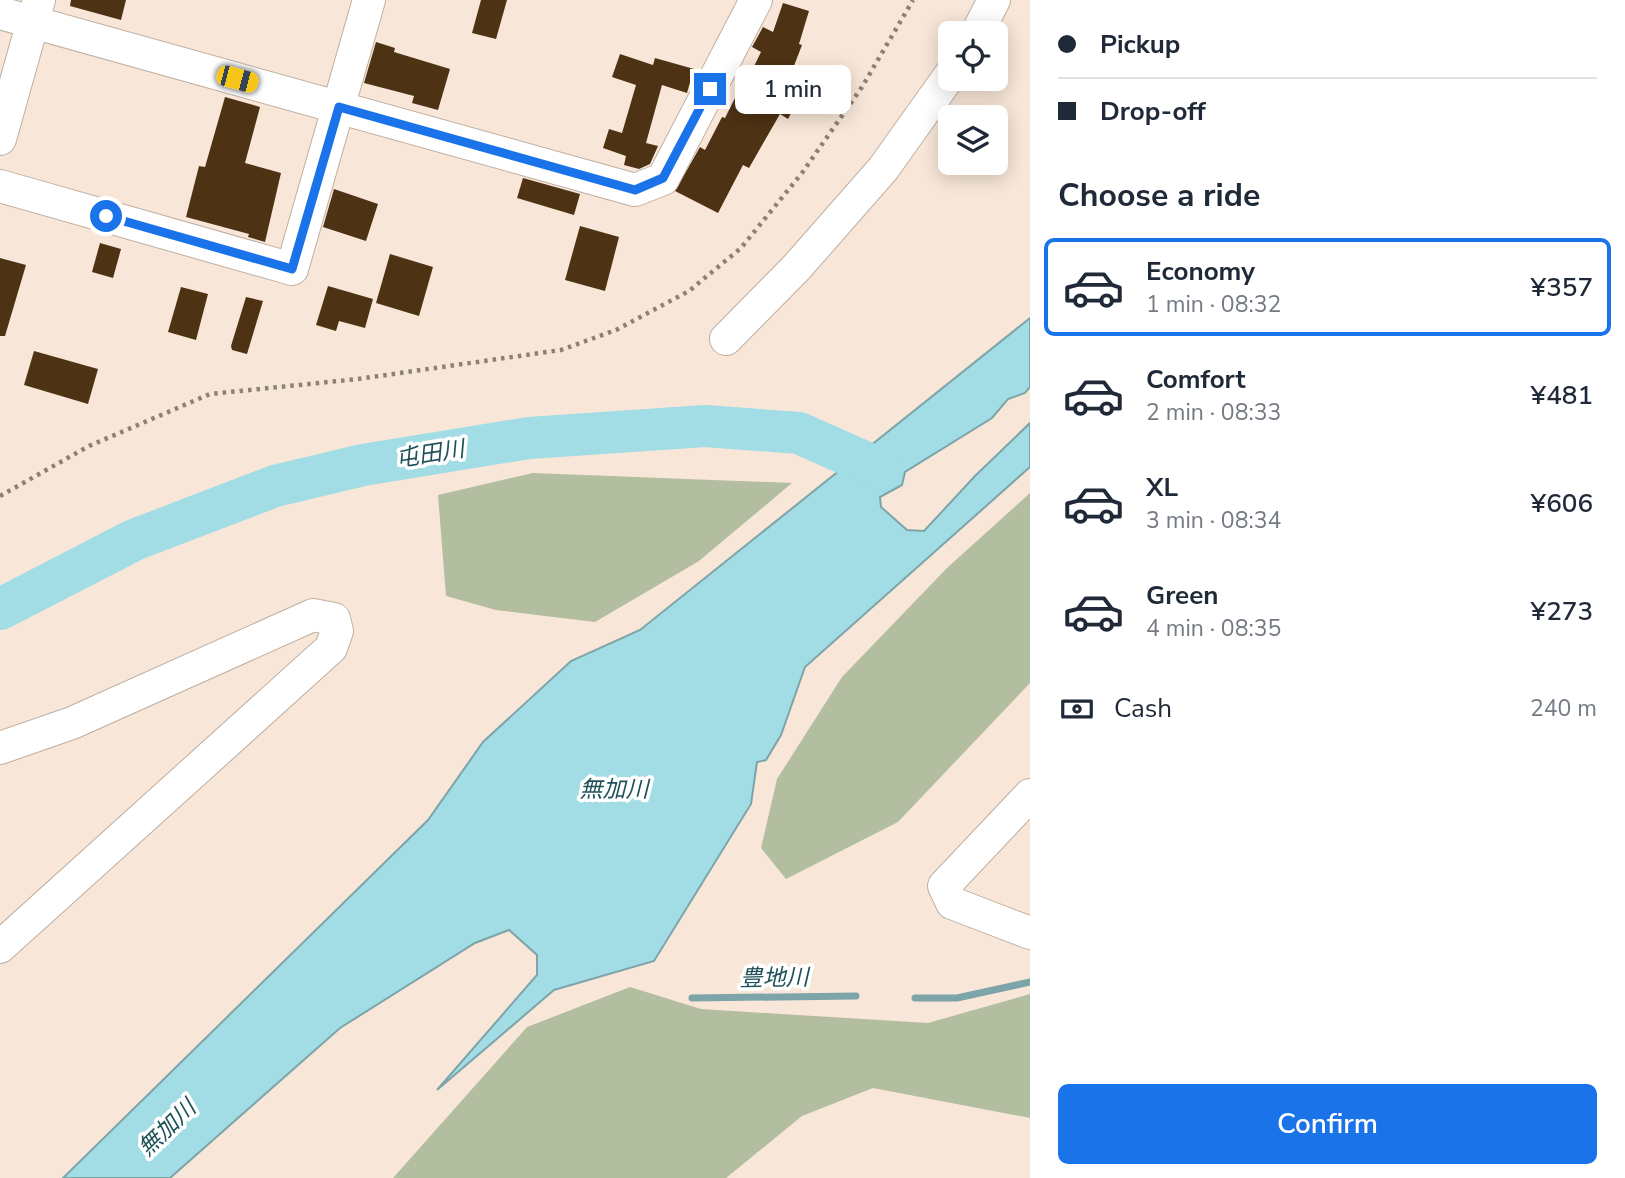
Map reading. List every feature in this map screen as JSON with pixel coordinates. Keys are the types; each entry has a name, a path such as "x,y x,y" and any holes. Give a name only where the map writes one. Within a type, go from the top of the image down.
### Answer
{"street":[{"path":"0,186 292,269 369,0"},
{"path":"0,13 36,11 339,107 635,190 663,178 757,0"},
{"path":"983,21 994,0"},
{"path":"0,139 36,11"},
{"path":"726,339 797,267 883,169 939,91"},
{"path":"0,748 72,723 313,615 334,619 337,631 331,648 0,947"},
{"path":"1030,795 944,886 952,903 1030,933"}],"path":[{"path":"0,496 89,446 211,394 358,379 561,350 616,330 689,291 741,248 802,173 862,87 913,0"}],"green space":[{"path":"533,473 792,483 699,561 595,622 496,610 446,596 438,495"},
{"path":"1030,493 1030,683 898,822 786,879 761,848 777,779 842,677 947,568"},
{"path":"630,987 701,1009 928,1023 1030,994 1030,1118 873,1088 802,1116 726,1178 393,1178 527,1027"}],"water":[{"name":"無加川","path":"1030,318 1030,387 1025,393 1008,399 992,418 905,472 902,485 880,497 881,507 907,530 924,531 975,476 1030,423 1030,467 805,667 781,735 766,760 757,762 751,804 654,961 554,990 437,1090 537,975 537,955 509,930 475,943 340,1028 170,1178 63,1178 428,820 483,742 571,661 640,630"}],"building":[{"path":"71,0 126,0 121,20 70,6"},
{"path":"481,0 507,0 496,39 472,33"},
{"path":"783,3 809,11 799,44 802,45 785,89 800,96 788,119 780,114 749,168 743,165 718,213 675,191 700,147 705,150 722,117 725,118 735,98 738,99 761,52 752,47 763,27 773,32"},
{"path":"376,42 395,48 394,52 450,69 438,110 412,103 414,96 364,83"},
{"path":"620,54 653,65 655,58 694,69 687,93 662,85 646,143 658,146 650,164 639,169 624,165 626,156 603,148 609,129 622,133 636,85 612,77"},
{"path":"225,97 260,107 245,163 281,173 265,242 248,237 249,234 186,217 199,166 205,167"},
{"path":"523,178 580,194 574,215 517,198"},
{"path":"334,189 378,204 366,241 323,227"},
{"path":"580,226 619,237 605,291 565,280"},
{"path":"100,243 121,249 113,278 92,272"},
{"path":"390,254 433,267 419,316 376,303"},
{"path":"0,258 26,265 5,336 0,336"},
{"path":"328,286 373,299 365,328 339,321 336,331 316,325"},
{"path":"181,287 208,294 196,340 168,332"},
{"path":"246,297 263,301 247,354 232,350 231,346"},
{"path":"34,351 98,369 88,404 24,385"}],"waterway":[{"name":"屯田川","path":"0,609 134,540 275,486 363,465 529,438 705,426 799,433 880,469"},
{"name":"豊地川","path":"915,998 957,998 1030,982"},
{"name":"豊地川","path":"692,998 856,996"}],"route":[{"path":"106,216 292,269 339,107 635,190 663,178 710,89"}]}
